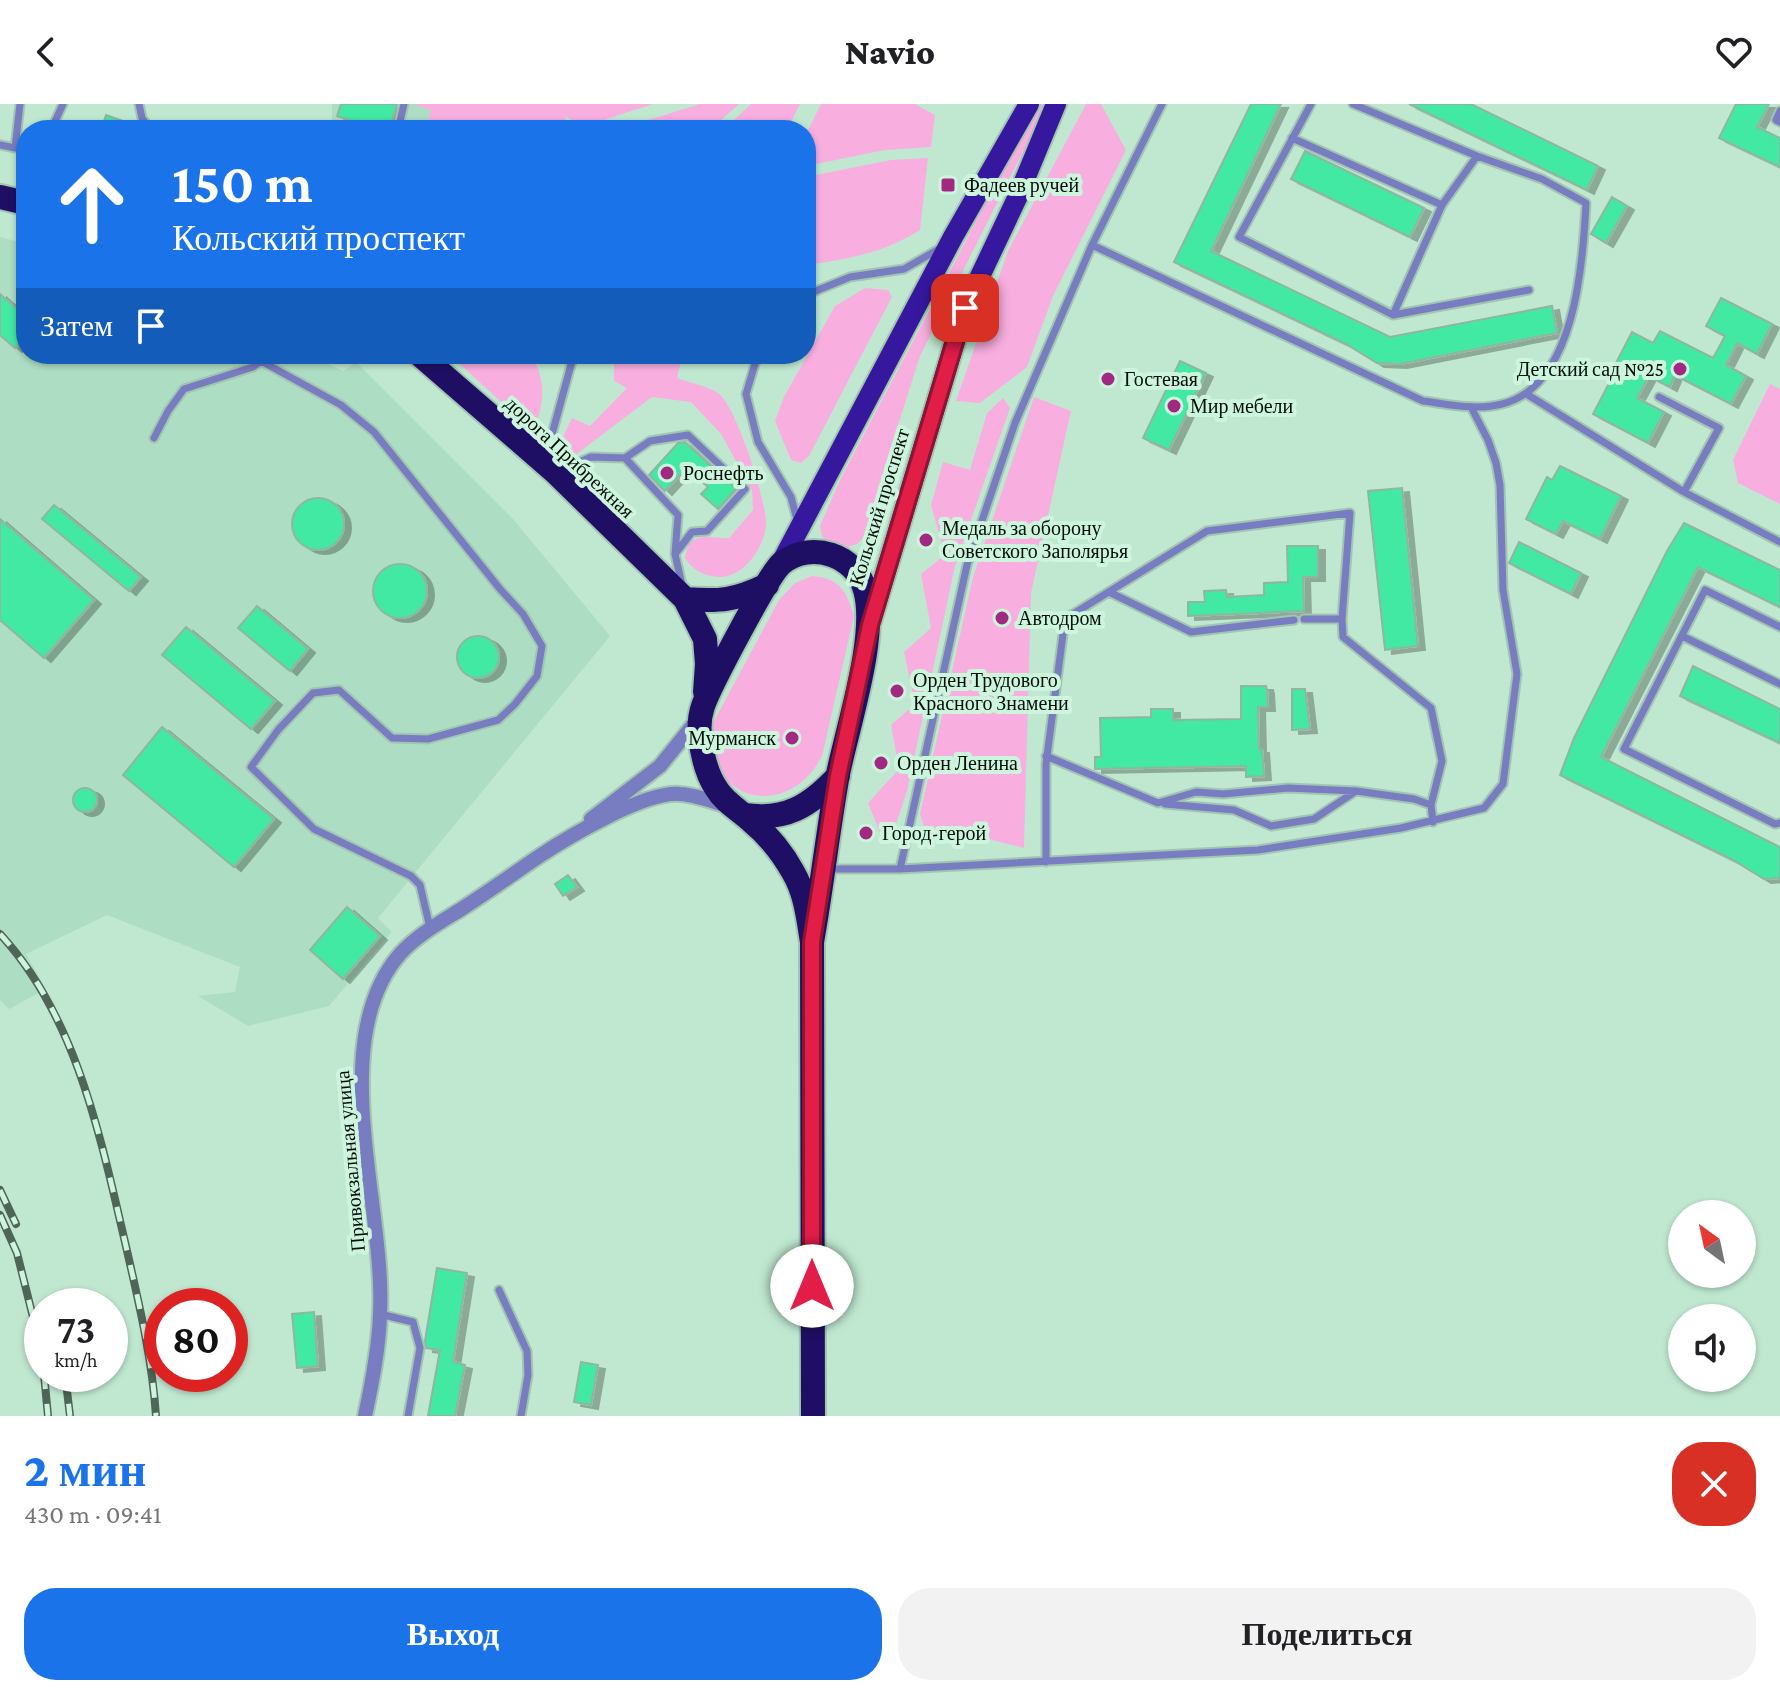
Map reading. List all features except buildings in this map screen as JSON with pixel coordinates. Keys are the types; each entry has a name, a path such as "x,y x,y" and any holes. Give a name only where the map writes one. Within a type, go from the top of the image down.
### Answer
{"highway":[{"name":"дорога Прибрежная","path":"431,364 550,467 685,599 705,639 707,664 700,733 706,768 716,790 766,835 792,871 801,887 812,942"},
{"path":"703,708 781,563 813,552 832,554 848,561 860,575 866,590 870,625"},
{"path":"685,599 718,601 742,597 767,585"},
{"name":"Кольский проспект","path":"812,942 838,776 870,625"},
{"path":"739,811 761,817 802,808 820,796 838,776"},
{"path":"812,942 813,1416"}],"main road":[{"path":"781,563 953,237 1029,104"},
{"name":"Кольский проспект","path":"870,625 965,308 1018,196 1056,104"}],"street":[{"path":"556,845 660,766 690,732 703,708"},
{"path":"556,845 623,809 647,799 677,793 739,811"},
{"name":"Привокзальная улица","path":"365,1416 380,1314 377,1235 360,1067 370,1012 379,989 399,955 430,928 556,845"}],"lane":[{"path":"900,869 967,565 1015,423 1092,245 1162,104"},
{"path":"1311,104 1239,237 1393,315 1529,290"},
{"path":"1092,245 1423,401 1471,407 1501,405 1528,395 1546,374 1562,346 1573,314 1584,241 1586,203 1542,179 1477,156 1353,104"},
{"path":"1780,111 1776,120 1780,122"},
{"path":"1292,138 1442,205"},
{"path":"0,145 15,148 16,139"},
{"path":"1393,315 1442,205 1477,156"},
{"path":"816,291 850,277 904,269 933,255 953,237"},
{"path":"154,438 184,389 257,364"},
{"path":"266,364 341,405 374,432 523,614 542,646 537,676 498,720 428,739 392,738 339,690 313,693 278,730 251,767 314,829 411,876 420,885 430,928"},
{"path":"572,364 550,467 591,457 625,458 650,441 688,435 745,489 707,531 692,532 675,554"},
{"path":"755,364 746,394 758,442 791,497 799,527"},
{"path":"1528,395 1684,492 1780,542"},
{"path":"1659,397 1719,428 1684,492"},
{"path":"825,869 900,869 1258,850 1433,822 1484,808 1503,784 1517,674 1503,590 1500,485 1488,440 1471,407"},
{"path":"625,458 678,515 675,554 685,599"},
{"path":"1046,862 1046,756 1065,619 1207,531 1350,513 1343,637 1431,708 1442,761 1431,805 1433,822"},
{"path":"1780,627 1705,590 1624,749 1777,824 1780,815"},
{"path":"1109,592 1191,632 1294,620"},
{"path":"1304,619 1342,619"},
{"path":"1682,636 1780,684"},
{"path":"1046,756 1158,803 1234,810 1271,826 1314,819 1356,791"},
{"path":"1158,803 1196,792 1223,794 1288,788 1356,791 1414,799 1431,805"},
{"path":"499,1290 527,1351 528,1375 521,1416"},
{"path":"380,1314 413,1322 420,1348 408,1416"}],"shaded area":[{"path":"332,104 414,104 431,110 429,120 332,120"},
{"path":"414,104 653,104 604,120 571,120 565,116 566,120 429,120 431,110"},
{"path":"700,104 739,104 721,120 648,120"},
{"path":"751,104 800,104 792,120 734,120"},
{"path":"821,104 915,104 935,115 931,147 885,150 816,164 816,120 813,120"},
{"path":"1038,104 1047,104 920,356 878,488 868,533 857,544 845,548 830,544 822,536 820,526 841,478"},
{"path":"1086,104 1101,104 1126,150 1053,296 1027,367 980,403 956,401 1008,251"},
{"path":"928,158 920,230 865,254 816,264 816,175 891,160"},
{"path":"0,237 16,241 16,364 328,364 343,371 358,364 512,518 610,636 378,918 392,932 329,1006 248,1026 198,996 235,992 240,967 107,915 26,954 46,989 9,1009 0,1000"},
{"path":"865,288 888,290 892,297 809,456 801,463 791,460 775,421 802,364 816,364 816,340 835,306"},
{"path":"460,364 536,364 542,392 534,432"},
{"path":"614,364 681,364 677,378 714,391 725,401 749,455 766,525 757,551 738,572 721,577 710,576 696,570 685,558 690,543 695,539 729,538 753,510 752,490 721,434 691,402 652,397 570,459 556,451 572,418 590,426 627,388 614,381"},
{"path":"1770,384 1780,389 1780,504 1738,483 1733,460"},
{"name":"Автодром","path":"1034,397 1071,411 1031,593 1024,848 941,827 926,833 920,814 973,577"},
{"path":"1003,398 1010,408 955,566 907,791 894,830 881,835 868,803 899,769 891,725 915,704 904,652 931,628 921,574 945,555 931,505 943,462 970,470 987,413"},
{"path":"812,576 836,583 854,616 822,756 807,777 788,790 769,796 750,794 733,785 720,770 713,749 713,723 779,600 795,583"}],"railway":[{"path":"0,934 26,966 48,1002 66,1039 95,1119 135,1285 148,1350 156,1416"},
{"path":"0,1190 16,1224"},
{"path":"0,1215 17,1253 26,1288"},
{"path":"46,1392 48,1416"},
{"path":"67,1392 70,1416"}],"place":[{"name":"Фадеев ручей","path":"948,185"},
{"name":"Детский сад №25","path":"1680,369"},
{"name":"Гостевая","path":"1108,379"},
{"name":"Мир мебели","path":"1174,406"},
{"name":"Роснефть","path":"667,473"},
{"name":"Медаль за оборону Советского Заполярья","path":"926,540"},
{"name":"Автодром","path":"1002,618"},
{"name":"Орден Трудового Красного Знамени","path":"897,691"},
{"name":"Мурманск","path":"792,738"},
{"name":"Орден Ленина","path":"881,763"},
{"name":"Город-герой","path":"866,833"}],"route":[{"path":"812,1286 812,942 838,776 870,625 965,308"}]}
